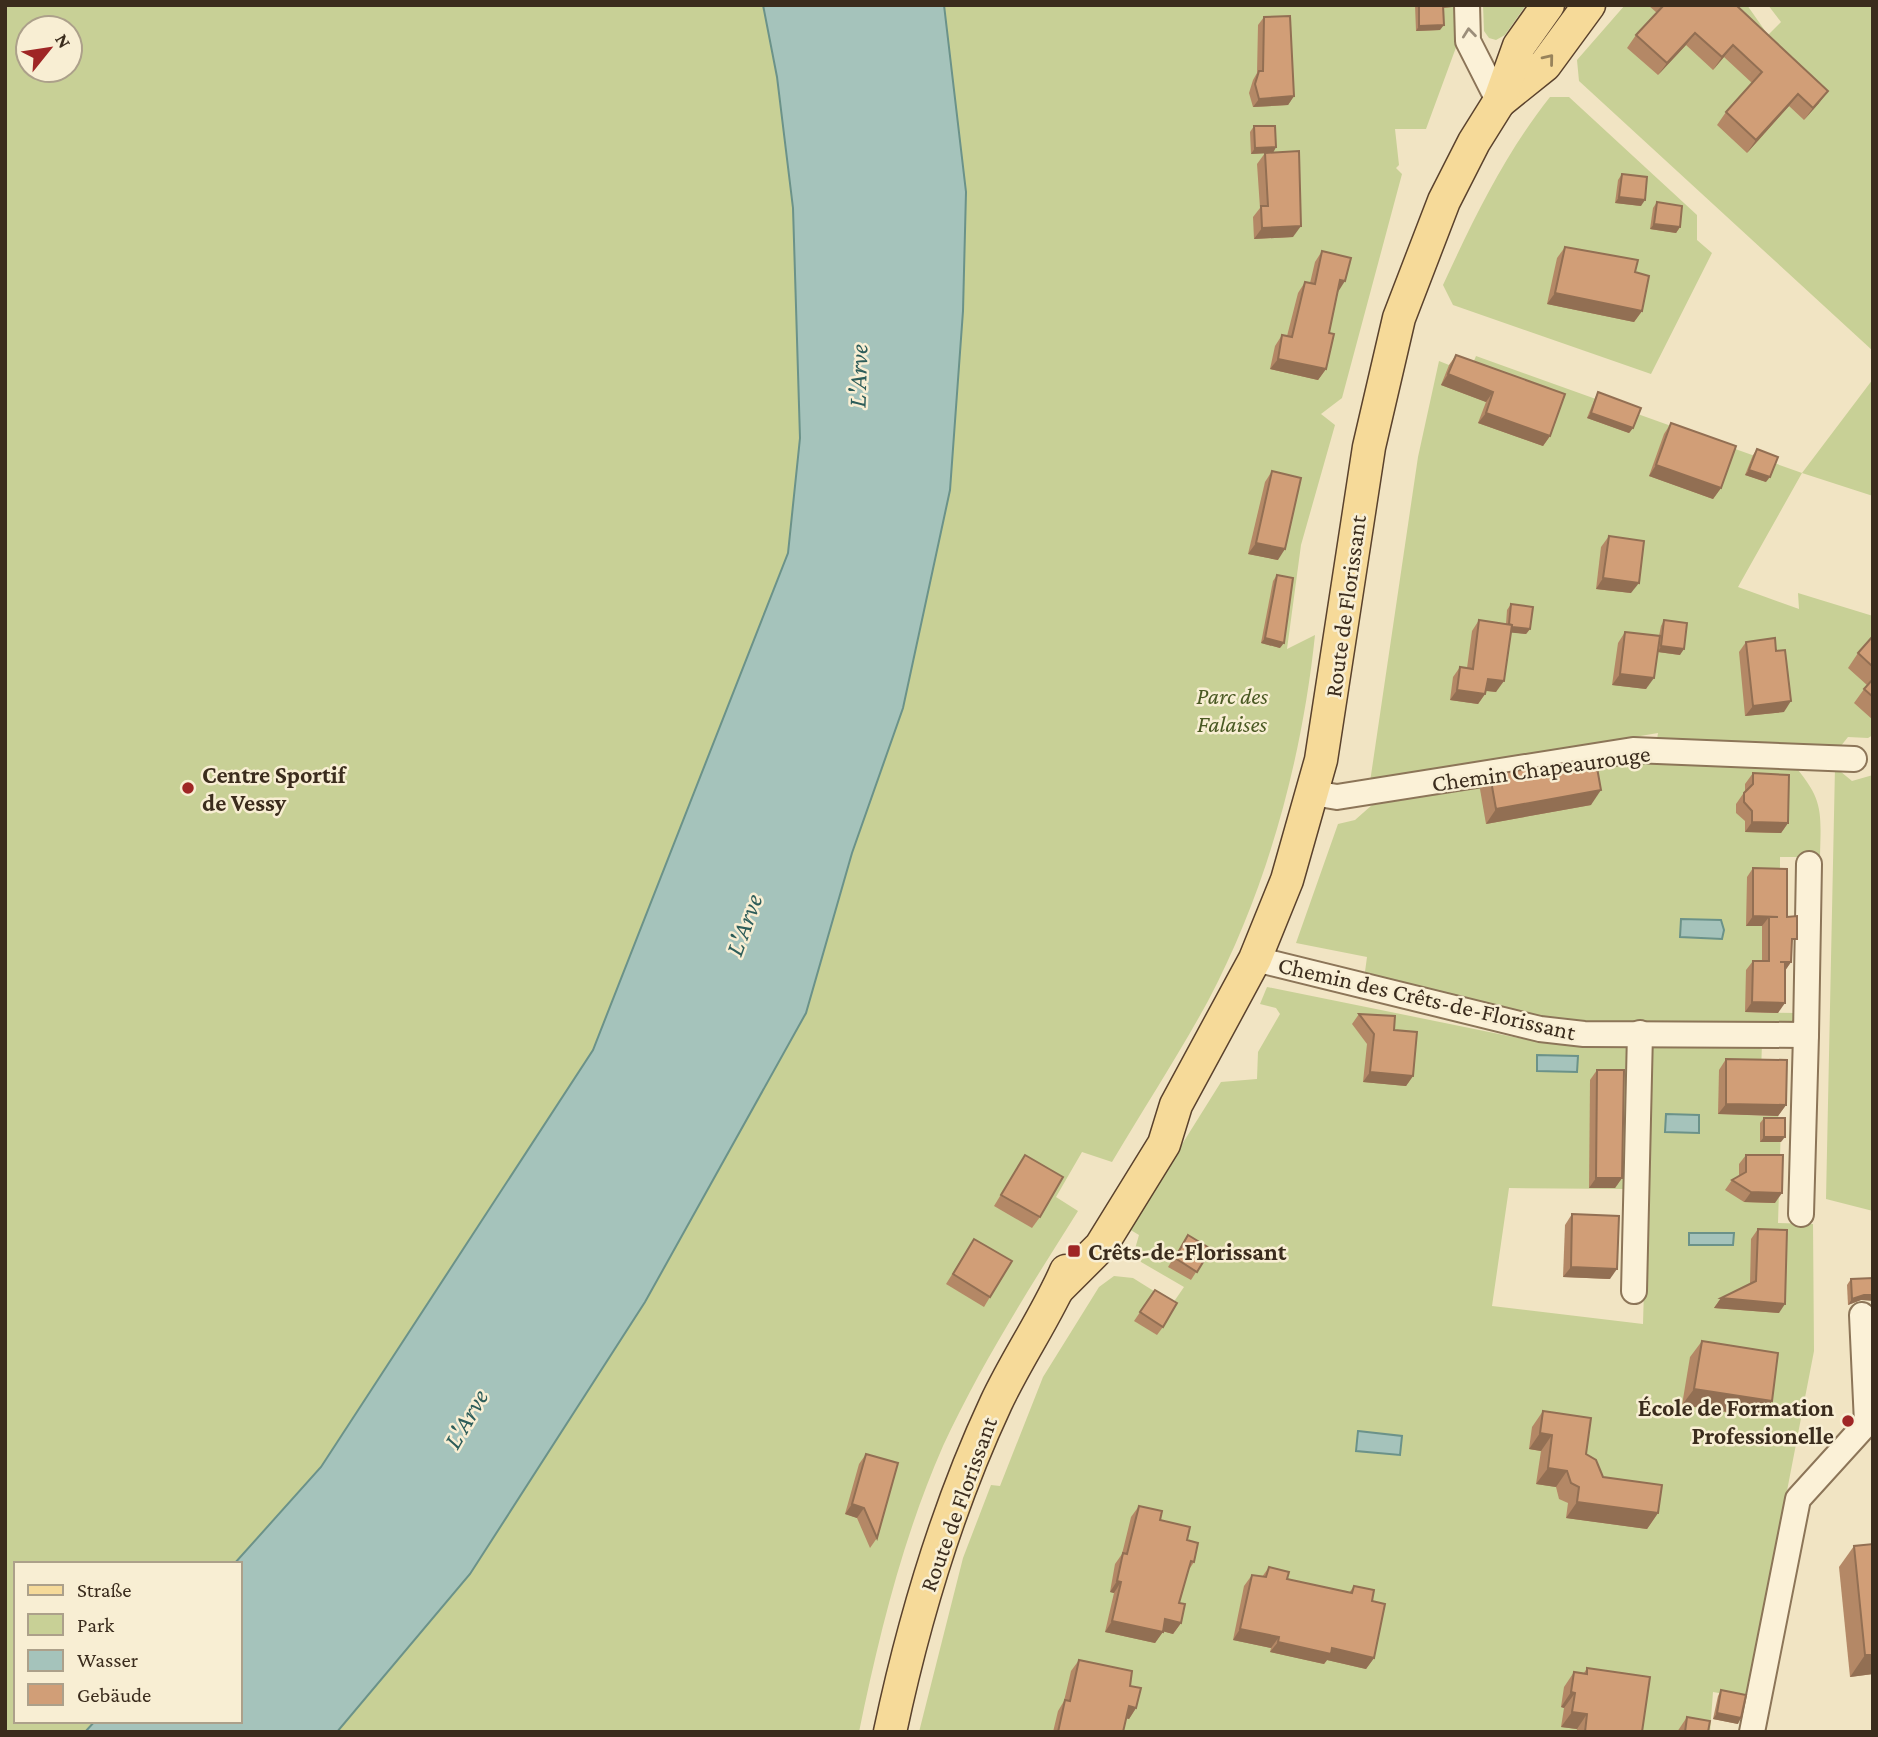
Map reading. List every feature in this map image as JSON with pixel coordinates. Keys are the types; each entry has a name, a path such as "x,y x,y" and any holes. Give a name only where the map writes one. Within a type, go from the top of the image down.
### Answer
{"main road":[{"name":"Route de Florissant","path":"890,1732 920,1609 953,1505 996,1403 1058,1289 1101,1246 1164,1144 1176,1105 1255,959 1287,880 1313,793 1335,683 1368,447 1399,318 1444,201 1474,142 1499,103 1519,46 1548,5"},
{"name":"Route de Florissant","path":"1499,103 1545,65 1589,5"}],"street":[{"path":"1467,5 1468,41 1499,103"},
{"name":"Chemin Chapeaurouge","path":"1313,793 1337,797 1633,750 1854,759"},
{"path":"1801,1214 1809,864"},
{"name":"Chemin des Crêts-de-Florissant","path":"1255,959 1540,1029 1584,1034 1806,1035"},
{"path":"1634,1292 1640,1033"},
{"path":"1752,1732 1798,1499 1867,1423 1862,1315"}],"green space":[{"path":"5,5 763,5 777,77 793,208 800,438 788,553 593,1050 321,1467 236,1562 14,1562 14,1723 93,1723 85,1732 5,1732"},
{"name":"Parc des Falaises","path":"944,5 1458,5 1458,42 1426,129 1395,129 1399,165 1396,168 1402,174 1342,398 1321,414 1335,425 1301,545 1287,649 1315,635 1291,776 1264,869 1248,914 1208,1001 1112,1162 1082,1152 1056,1197 1078,1211 990,1356 943,1446 904,1551 859,1732 337,1732 470,1574 645,1302 852,853 903,708 950,490 963,311 966,192"},
{"path":"1483,5 1526,5 1505,35 1496,40 1489,38 1484,31"},
{"path":"1625,5 1747,5 1768,35 1781,22 1768,5 1873,5 1873,351 1579,81 1577,60"},
{"path":"1550,97 1569,97 1697,215 1697,240 1712,253 1651,374 1453,305 1443,285 1504,164"},
{"path":"1476,356 1802,473 1738,587 1799,609 1798,593 1873,616 1873,735 1868,738 1848,737 1836,752 1656,745 1658,733 1370,782 1418,457 1439,361 1469,373"},
{"path":"1873,379 1873,496 1802,473"},
{"path":"1635,760 1793,764 1810,787 1819,807 1820,857 1780,857 1780,878 1762,949 1762,971 1745,1012 1796,1013 1795,1021 1785,1026 1564,1021 1364,979 1367,957 1296,943 1338,824 1355,820 1372,805"},
{"path":"1835,767 1852,781 1873,775 1873,1211 1826,1199"},
{"path":"1267,987 1529,1040 1626,1046 1625,1189 1509,1188 1492,1306 1643,1324 1651,1046 1762,1044 1761,1071 1719,1114 1778,1116 1781,1124 1778,1223 1813,1224 1814,1351 1747,1698 1713,1692 1710,1732 919,1732 963,1558 991,1485 1000,1486 1043,1377 1099,1287 1114,1276 1133,1278 1173,1303 1184,1287 1141,1262 1135,1249 1139,1235 1129,1229 1221,1082 1257,1079 1258,1052 1280,1014 1276,1008 1260,1004"}],"water":[{"name":"L'Arve","path":"763,5 944,5 966,192 963,311 950,490 903,708 852,853 806,1013 645,1302 470,1574 337,1732 85,1732 93,1723 242,1723 242,1562 236,1562 321,1467 593,1050 788,553 800,438 793,208 777,77"},
{"path":"1681,919 1721,920 1724,930 1722,939 1680,937"},
{"path":"1537,1055 1578,1056 1577,1072 1537,1071"},
{"path":"1666,1114 1699,1115 1699,1133 1665,1132"},
{"path":"1689,1233 1734,1233 1733,1245 1689,1245"},
{"path":"1358,1431 1402,1436 1400,1455 1356,1451"}],"building":[{"path":"1419,5 1443,5 1444,25 1419,26"},
{"path":"1664,5 1736,5 1828,91 1813,108 1798,94 1756,140 1726,112 1762,72 1733,45 1722,57 1695,33 1667,63 1636,35"},
{"path":"1290,16 1294,96 1259,99 1255,84 1259,71 1263,71 1264,17"},
{"path":"1254,126 1275,126 1276,147 1255,148"},
{"path":"1299,151 1301,226 1262,228 1261,206 1268,206 1265,153"},
{"path":"1622,174 1647,177 1645,200 1619,197"},
{"path":"1657,202 1682,206 1680,227 1654,224"},
{"path":"1565,247 1638,260 1635,272 1649,276 1642,311 1555,293"},
{"path":"1322,251 1351,258 1345,281 1340,280 1329,333 1334,334 1326,369 1278,359 1282,335 1292,337 1305,282 1315,284"},
{"path":"1456,355 1565,394 1550,436 1486,413 1493,392 1448,374"},
{"path":"1598,392 1641,408 1633,428 1591,413"},
{"path":"1671,423 1736,446 1721,488 1656,465"},
{"path":"1757,449 1778,457 1770,477 1749,470"},
{"path":"1272,471 1301,478 1285,549 1256,543"},
{"path":"1609,536 1644,541 1639,583 1603,578"},
{"path":"1277,575 1293,578 1284,643 1265,638"},
{"path":"1511,604 1533,607 1530,629 1512,627 1509,624"},
{"path":"1479,620 1512,625 1504,681 1488,679 1485,694 1457,690 1460,667 1473,669"},
{"path":"1664,620 1687,623 1684,649 1661,646"},
{"path":"1625,632 1660,636 1654,678 1620,674"},
{"path":"1873,636 1873,667 1858,653"},
{"path":"1775,638 1776,651 1785,650 1791,701 1753,706 1746,642"},
{"path":"1873,679 1873,697 1864,689"},
{"path":"1577,761 1578,765 1596,762 1601,790 1496,809 1490,775"},
{"path":"1753,773 1789,775 1788,823 1752,822 1752,811 1744,802 1744,793 1753,784"},
{"path":"1753,868 1787,869 1787,917 1797,916 1797,939 1792,939 1791,962 1785,962 1785,1003 1752,1002 1753,961 1769,961 1769,917 1778,917 1753,916"},
{"path":"1359,1014 1395,1016 1394,1030 1417,1032 1413,1076 1370,1072 1374,1034"},
{"path":"1726,1059 1787,1060 1786,1105 1726,1104"},
{"path":"1597,1070 1624,1070 1622,1178 1596,1178"},
{"path":"1764,1118 1785,1118 1785,1137 1764,1137"},
{"path":"1025,1155 1063,1177 1040,1217 1001,1195"},
{"path":"1746,1155 1783,1155 1782,1193 1751,1192 1732,1180 1746,1172"},
{"path":"1572,1214 1619,1216 1617,1269 1571,1267"},
{"path":"1758,1229 1787,1230 1785,1304 1721,1298 1756,1281"},
{"path":"1188,1235 1211,1249 1197,1272 1175,1258"},
{"path":"974,1239 1012,1261 990,1297 953,1274"},
{"path":"1873,1278 1873,1295 1852,1299 1851,1279"},
{"path":"1155,1290 1177,1303 1163,1327 1140,1312"},
{"path":"1702,1341 1778,1353 1772,1401 1694,1389"},
{"path":"1543,1411 1591,1418 1586,1454 1596,1460 1603,1477 1662,1485 1658,1513 1577,1502 1579,1487 1571,1483 1567,1471 1548,1468 1552,1435 1540,1433"},
{"path":"866,1454 898,1463 877,1538 864,1508 852,1504"},
{"path":"1139,1506 1162,1511 1160,1520 1190,1527 1187,1540 1198,1543 1179,1603 1185,1604 1181,1623 1165,1619 1163,1632 1112,1621 1121,1582 1117,1581 1123,1553 1127,1554"},
{"path":"1873,1544 1873,1655 1865,1655 1854,1546"},
{"path":"1269,1567 1289,1572 1287,1579 1352,1593 1354,1586 1374,1590 1372,1601 1385,1604 1374,1658 1332,1648 1331,1654 1278,1642 1279,1637 1240,1629 1252,1575 1266,1577"},
{"path":"1079,1660 1132,1671 1130,1686 1141,1688 1136,1708 1129,1706 1123,1732 1058,1732 1065,1700 1070,1701"},
{"path":"1587,1668 1650,1677 1642,1732 1585,1732 1587,1714 1572,1712 1575,1693 1571,1692 1574,1672 1587,1674"},
{"path":"1721,1690 1746,1695 1741,1718 1717,1713"},
{"path":"1687,1717 1710,1721 1708,1732 1685,1732"}],"place":[{"name":"Centre Sportif de Vessy","path":"188,788"},
{"name":"Crêts-de-Florissant","path":"1074,1251"},
{"name":"École de Formation Professionelle","path":"1848,1421"}]}
